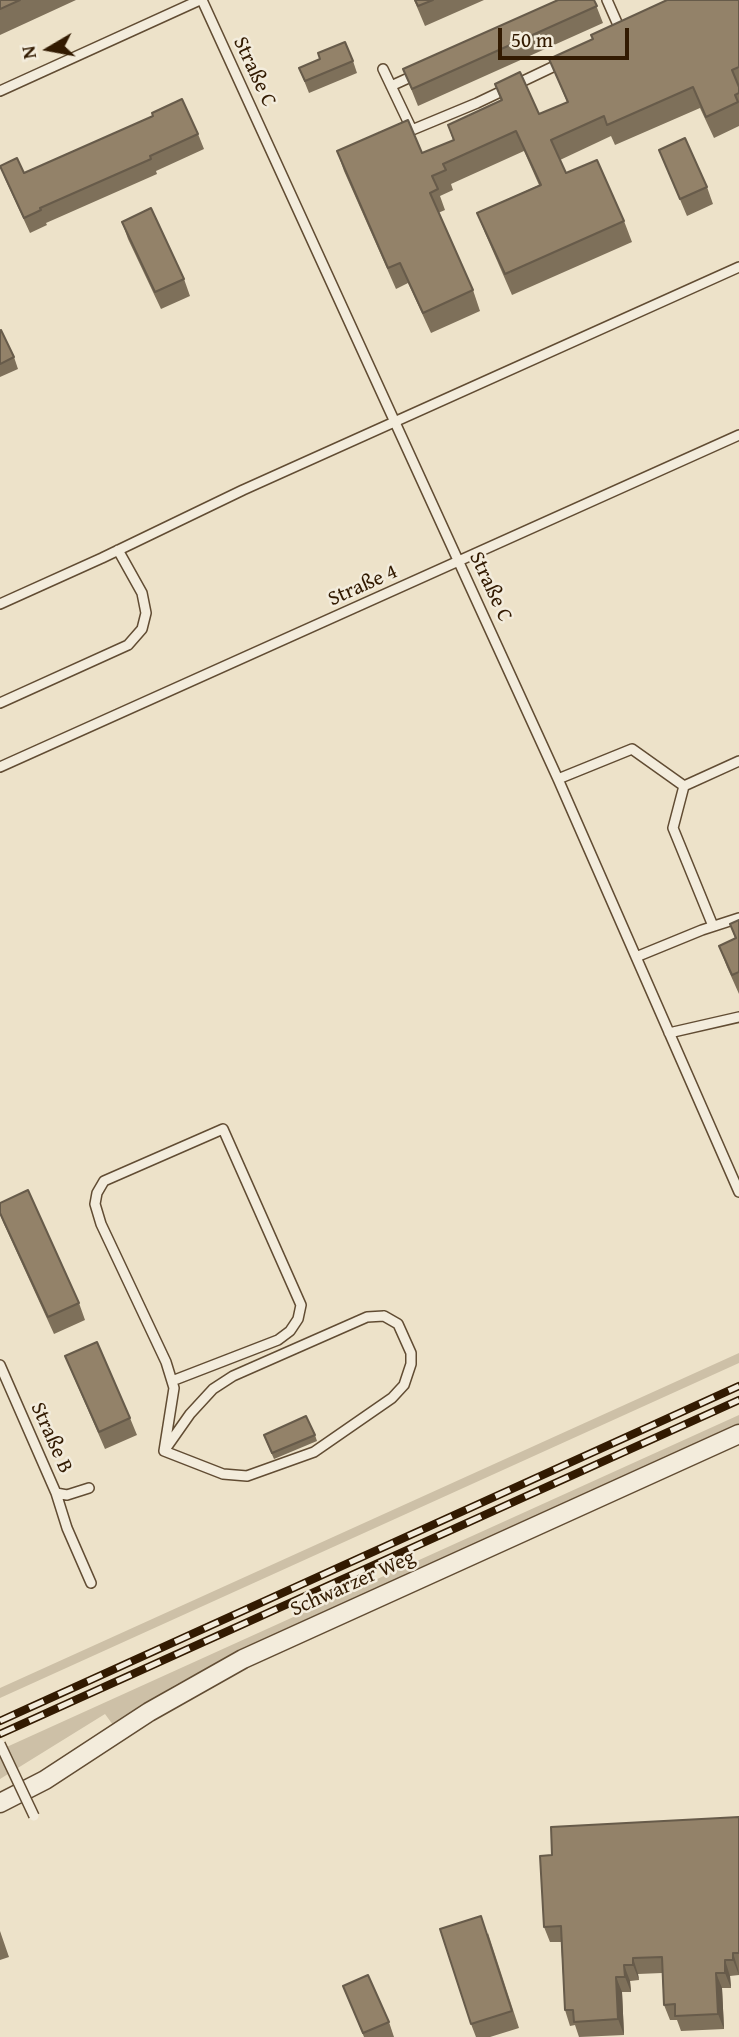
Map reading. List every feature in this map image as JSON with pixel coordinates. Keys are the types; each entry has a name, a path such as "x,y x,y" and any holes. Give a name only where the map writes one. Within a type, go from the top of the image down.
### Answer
{"street":[{"name":"Schwarzer Weg","path":"0,1803 45,1780 149,1712 243,1659 739,1434"}],"lane":[{"path":"0,91 201,0"},
{"name":"Straße C","path":"201,0 558,779 739,1192"},
{"path":"607,0 623,35"},
{"path":"611,40 634,30"},
{"path":"383,69 412,130 477,103 565,61"},
{"path":"391,86 427,70"},
{"path":"0,604 243,490 739,267"},
{"name":"Straße 4","path":"0,767 739,435"},
{"path":"0,703 128,645 142,629 146,613 142,593 118,550"},
{"path":"558,779 632,749 684,786"},
{"path":"684,786 739,761"},
{"path":"684,786 674,828 713,926"},
{"path":"636,957 739,918"},
{"path":"669,1033 739,1017"},
{"path":"164,1451 174,1388 166,1362 101,1224 96,1204 97,1192 104,1181 223,1129 301,1305 298,1319 290,1331 278,1340 172,1381"},
{"path":"384,1316 398,1324 406,1338 411,1364 404,1385 392,1398 314,1452 247,1476 223,1474 164,1451 190,1414 213,1389 233,1376 367,1317 384,1316"},
{"name":"Straße B","path":"0,1365 57,1493 67,1495 89,1488"},
{"path":"57,1493 66,1528 91,1583"},
{"path":"0,1744 34,1816"}],"shaded area":[{"path":"739,1353 739,1363 0,1698 0,1688"},
{"path":"739,1415 739,1426 236,1653 175,1685 113,1725 105,1714 0,1779 0,1750"}],"building":[{"path":"0,0 20,0 0,9"},
{"path":"415,0 433,0 418,6"},
{"path":"558,0 594,0 597,6 412,89 403,69"},
{"path":"667,0 739,0 739,67 732,70 739,87 739,93 735,95 738,102 706,117 693,87 607,125 604,116 551,140 566,173 597,160 624,221 505,274 477,213 541,185 516,131 443,164 446,170 432,176 438,189 430,193 473,290 423,313 400,263 388,268 337,151 408,120 422,153 454,140 448,125 502,100 495,84 520,72 539,114 568,102 549,59 593,39 591,35"},
{"path":"345,42 353,61 305,81 299,68 320,59 318,53"},
{"path":"182,99 198,134 24,218 0,166 17,158 24,173 153,116 152,113"},
{"path":"685,138 707,187 680,199 659,150"},
{"path":"151,208 184,279 155,292 122,222"},
{"path":"0,331 14,357 0,364"},
{"path":"739,920 739,972 732,975 719,946 736,938 730,924"},
{"path":"28,1190 79,1303 48,1317 0,1213 0,1203"},
{"path":"97,1342 130,1418 99,1432 65,1356"},
{"path":"306,1416 315,1435 272,1453 264,1435"},
{"path":"739,1817 739,1953 733,1953 733,1960 725,1960 725,1973 716,1973 718,2014 675,2016 675,2004 664,2005 662,1957 633,1958 633,1965 624,1965 625,1977 616,1977 618,2019 574,2022 573,2010 565,2010 561,1926 544,1927 540,1856 552,1855 551,1827"},
{"path":"481,1916 512,2011 471,2024 440,1929"},
{"path":"368,1975 389,2022 363,2033 343,1986"}],"railway":[{"path":"0,1721 739,1386"},
{"path":"0,1734 739,1400"}]}
